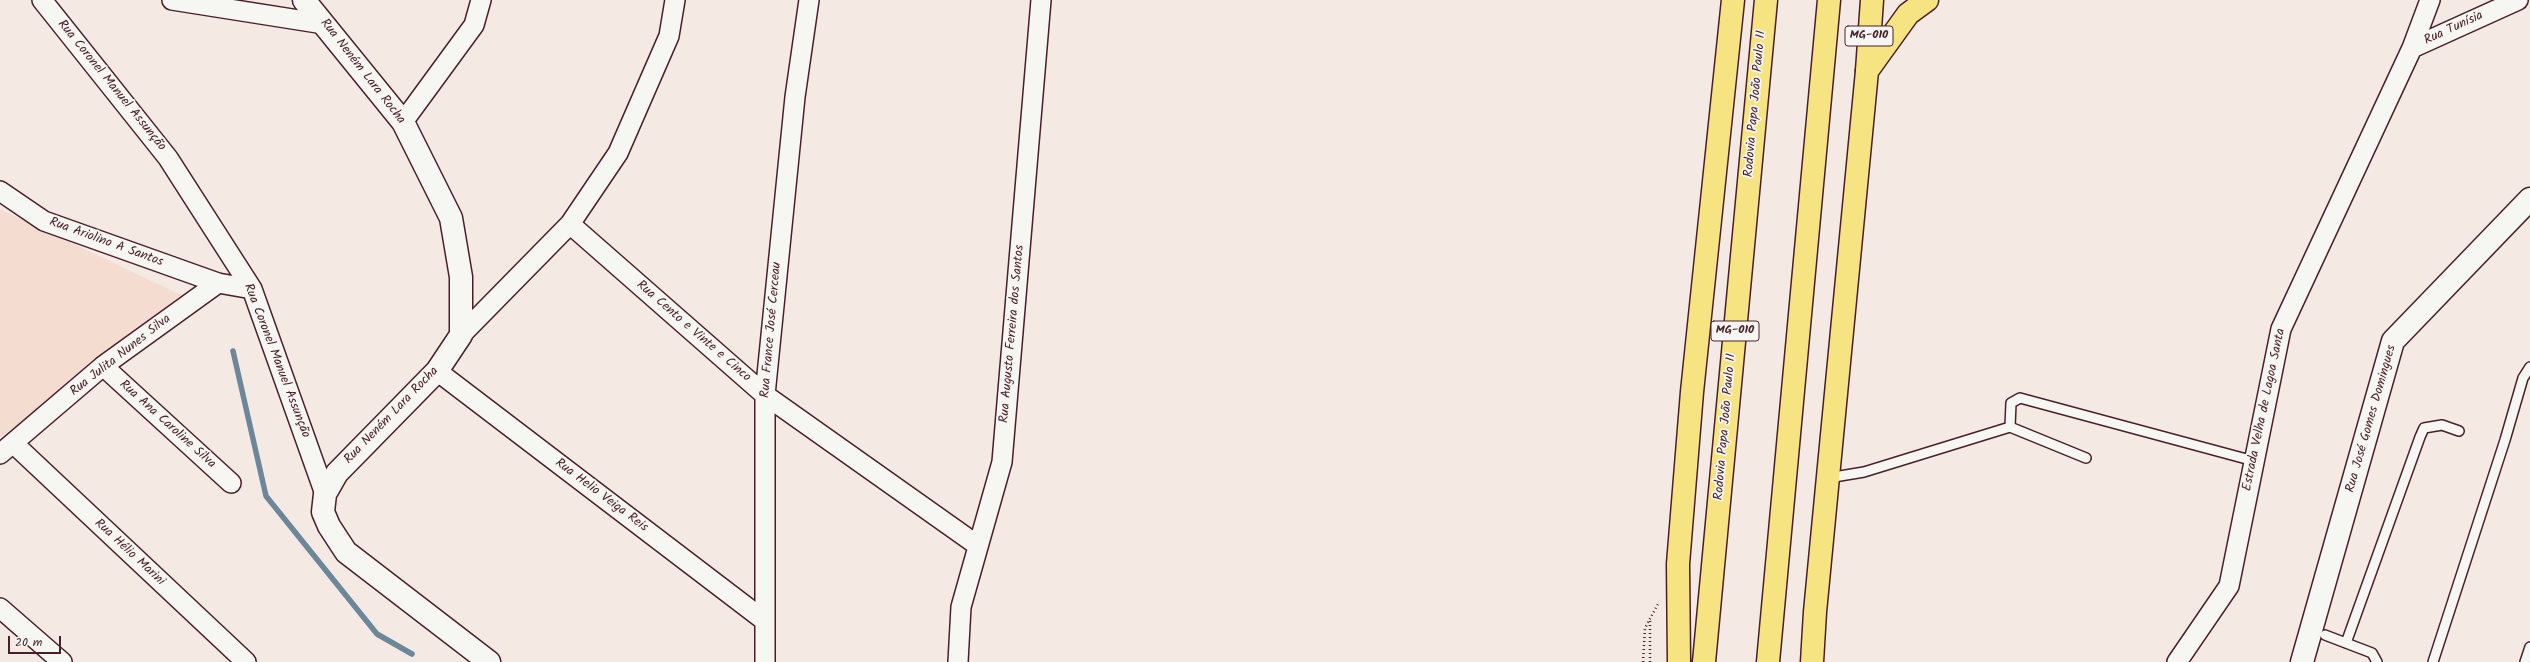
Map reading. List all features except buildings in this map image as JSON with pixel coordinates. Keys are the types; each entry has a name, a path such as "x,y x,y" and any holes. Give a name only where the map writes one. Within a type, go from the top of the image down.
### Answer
{"main road":[{"path":"1679,662 1678,556 1716,148 1733,0"},
{"name":"Rodovia Papa João Paulo II","path":"1704,662 1766,0"},
{"name":"MG-010","path":"1768,662 1829,0"},
{"name":"MG-010","path":"1867,71 1872,0"},
{"path":"1812,662 1814,612 1867,71 1908,14 1927,0"}],"street":[{"name":"Rua Coronel Manuel Assunção","path":"42,0 168,158 252,289 325,494 323,512 329,526 346,552 483,660"},
{"path":"172,0 324,24"},
{"name":"Rua Neném Lara Rocha","path":"304,0 403,122 452,218 461,277 461,335 437,371 337,473 325,494"},
{"path":"403,122 474,25 481,0"},
{"path":"461,335 570,224 618,153 669,36 675,0"},
{"name":"Rua France José Cerceau","path":"765,662 765,395 795,97 809,0"},
{"name":"Rua Augusto Ferreira dos Santos","path":"958,662 960,607 1002,462 1041,0"},
{"name":"Estrada Velha de Lagoa Santa","path":"2177,662 2229,586 2281,329 2412,48 2430,0"},
{"name":"Rua Tunísia","path":"2412,48 2518,0"},
{"name":"Rua Ariolino A Santos","path":"0,191 44,221 218,283"},
{"name":"Rua José Gomes Domingues","path":"2302,662 2318,633 2393,341 2530,199"},
{"name":"Rua Cento e Vinte e Cinco","path":"570,224 765,395 977,545"},
{"path":"218,283 252,289"},
{"name":"Rua Julita Nunes Silva","path":"6,448 103,366 218,283"},
{"name":"Rua Ana Caroline Silva","path":"103,366 231,483"},
{"name":"Rua Helio Veiga Reis","path":"437,371 765,621"},
{"name":"Rua Hélio Marini","path":"6,448 246,662"},
{"path":"0,608 62,662"}],"lane":[{"path":"2433,662 2505,440 2523,378 2530,367"},
{"path":"2010,427 2011,403 2020,398 2254,461"},
{"path":"2346,643 2424,428 2442,425 2459,431"},
{"path":"1828,478 1864,472 2010,427 2086,458"},
{"path":"2318,633 2372,653 2377,662"},
{"path":"2525,662 2530,647"}],"path":[{"path":"1643,662 1645,628 1660,599"},
{"path":"1650,620 1650,662"}],"shaded area":[{"path":"0,209 181,295 0,438"}],"waterway":[{"path":"233,351 266,496 377,634 412,654"}]}
